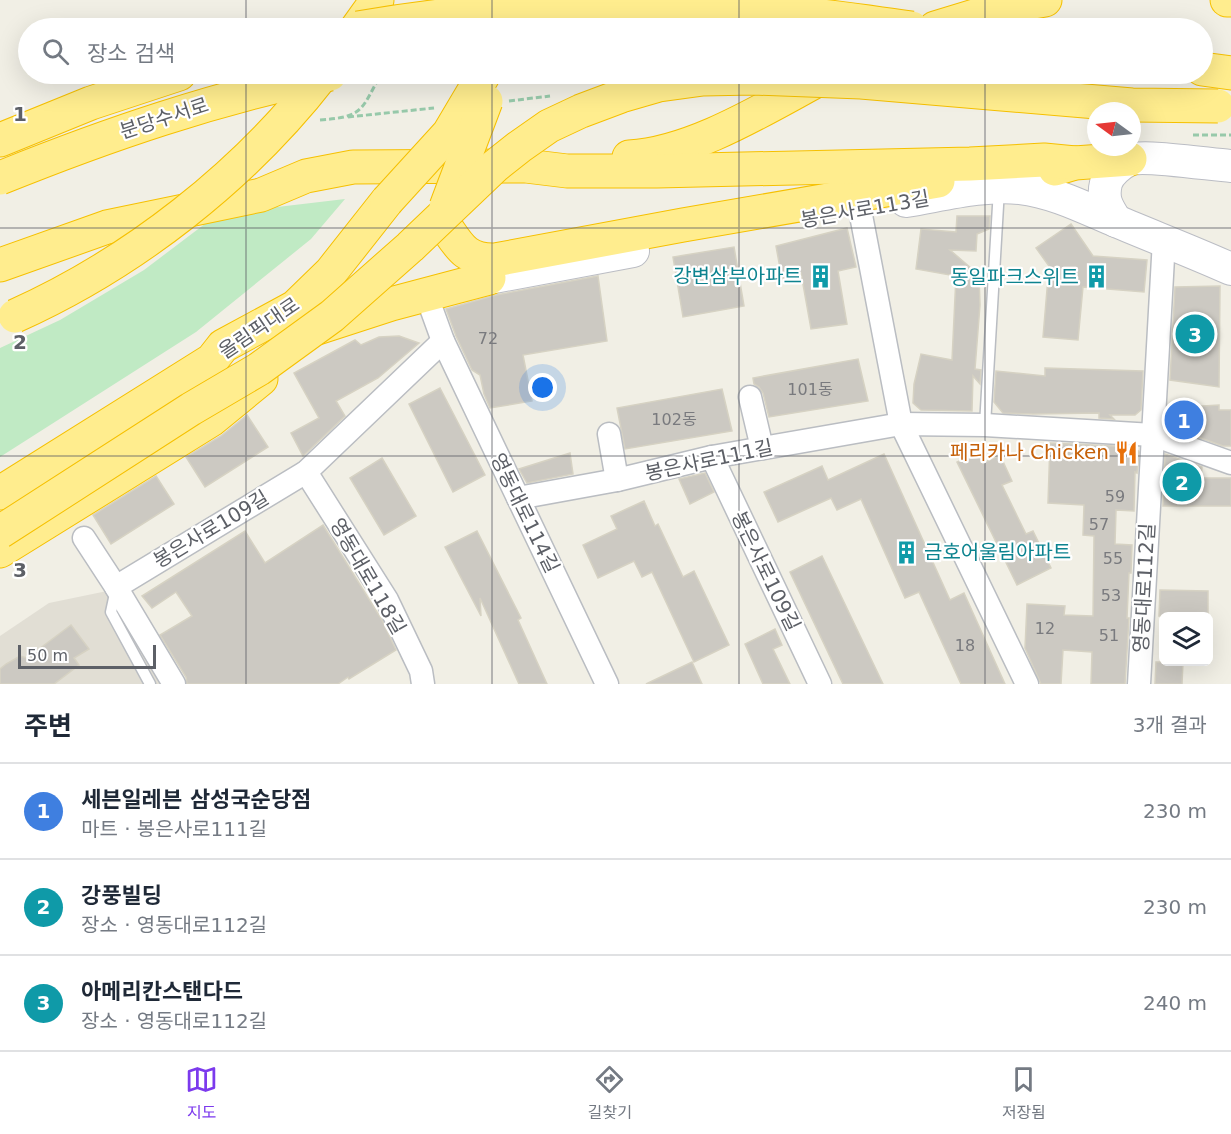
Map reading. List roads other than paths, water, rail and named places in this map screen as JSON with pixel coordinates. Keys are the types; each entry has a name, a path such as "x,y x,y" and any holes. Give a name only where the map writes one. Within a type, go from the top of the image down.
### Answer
{"highway":[{"path":"365,18 377,0"},
{"path":"512,18 518,0"},
{"path":"968,18 1004,7 1046,0"},
{"path":"424,18 521,8 587,5 767,10 831,18"},
{"path":"1213,70 1231,73"},
{"name":"분당수서로","path":"0,140 91,104 150,84"},
{"name":"분당수서로","path":"0,178 154,120 223,99 288,84"},
{"path":"8,319 55,298 112,264 186,209 222,181 273,133 315,84"},
{"name":"올림픽대로","path":"0,493 212,360 223,346 295,307 331,272 387,201 449,133 478,84"},
{"path":"491,84 441,220 464,253 473,258 495,260 912,185 973,175 1042,172 1075,163"},
{"path":"0,532 191,409 259,369 332,316 370,284 495,166 549,126 621,96 666,84"},
{"path":"526,166 568,158 637,156 659,152 717,132 812,84"},
{"path":"885,84 1132,105 1224,107"},
{"path":"1096,84 1135,89 1224,107"},
{"path":"0,265 107,227 261,195 306,176 353,167 526,166 567,171 657,171 970,164 1044,160 1075,163 1130,159"},
{"path":"212,360 426,294 489,278"},
{"path":"0,551 211,420 322,327"}],"street":[{"path":"1116,221 1105,204 1104,193 1108,178 1114,170 1130,159 1144,158 1231,166"},
{"name":"봉은사로113길","path":"489,278 962,191 999,187 1022,188 1043,193 1231,269"},
{"path":"860,210 901,424 1027,684"},
{"name":"영동대로112길","path":"1139,684 1164,240"},
{"name":"영동대로114길","path":"426,294 443,341 607,684"},
{"path":"306,471 443,341"},
{"path":"750,397 762,448"},
{"name":"봉은사로111길","path":"518,498 617,480 712,457 901,424 985,425 1153,435 1231,463"},
{"path":"609,434 617,480"},
{"name":"봉은사로109길","path":"712,457 820,684"},
{"name":"봉은사로109길","path":"116,586 306,471"},
{"name":"영동대로118길","path":"306,471 387,600 421,671 423,684"},
{"path":"84,538 116,586 174,684"}],"lane":[{"path":"985,425 999,187"},
{"path":"116,586 111,612 150,684"}],"place":[{"name":"강변삼부아파트","path":"820,276"},
{"name":"동일파크스위트","path":"1097,277"},
{"name":"아메리칸스탠다드","path":"1195,334"},
{"name":"세븐일레븐 삼성국순당점","path":"1184,420"},
{"name":"페리카나 Chicken","path":"1127,452"},
{"name":"강풍빌딩","path":"1182,482"},
{"name":"금호어울림아파트","path":"906,552"}]}
